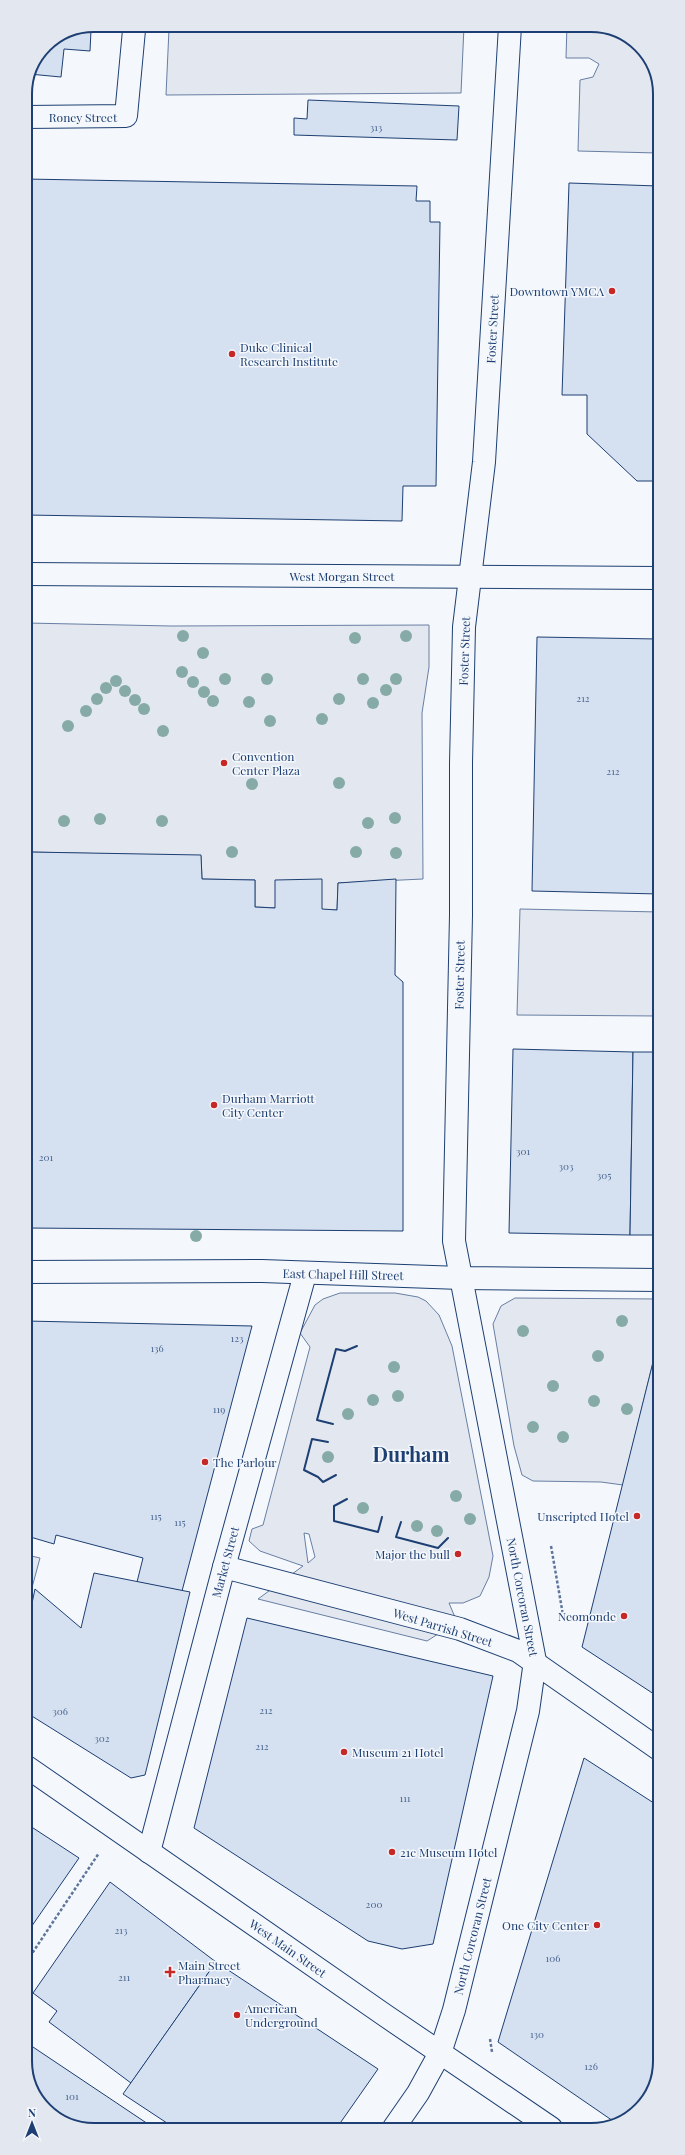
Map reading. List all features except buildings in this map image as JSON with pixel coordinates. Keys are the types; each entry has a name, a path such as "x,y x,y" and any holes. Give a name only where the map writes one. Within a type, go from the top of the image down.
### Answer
{"street":[{"name":"Roney Street","path":"32,117 126,116 134,32"},
{"name":"Foster Street","path":"461,1278 454,1241 461,915 463,643 469,577 484,462 510,32"},
{"name":"West Morgan Street","path":"32,574 653,578"},
{"name":"East Chapel Hill Street","path":"32,1272 262,1272 305,1274 397,1274 461,1278 653,1280"},
{"name":"Market Street","path":"149,1852 224,1567 305,1274"},
{"name":"North Corcoran Street","path":"397,2123 418,2093 440,2053 454,2010 528,1711 535,1661 461,1278"},
{"name":"West Parrish Street","path":"224,1567 460,1629 518,1651 535,1661 618,1723 653,1746"},
{"name":"West Main Street","path":"32,1770 544,2123"}],"path":[{"path":"550,1546 563,1615"},
{"path":"32,1953 115,1828"},
{"path":"490,2039 493,2054"}],"shaded area":[{"path":"169,32 464,32 461,93 166,95"},
{"path":"567,32 603,33 625,42 638,53 645,63 651,78 653,94 653,153 578,151 580,80 593,77 599,64 589,58 566,58"},
{"name":"Convention Center Plaza","path":"32,623 171,626 429,625 429,667 422,713 423,879 338,883 337,910 255,907 255,880 202,879 201,856 32,852"},
{"path":"520,909 653,912 653,1016 517,1015"},
{"path":"340,1293 395,1293 418,1297 426,1301 439,1315 452,1346 493,1556 489,1577 480,1596 463,1603 449,1603 457,1622 427,1641 258,1599 303,1566 260,1551 249,1541 252,1529 263,1525 310,1347 300,1333 315,1305 323,1299","holes":["304,1533 309,1534 315,1557 308,1563"]},
{"path":"515,1298 653,1299 653,1362 623,1485 601,1482 533,1481 522,1475 514,1446 493,1324 501,1306"},
{"path":"32,1556 40,1558 32,1588"}],"wall":[{"path":"333,1424 317,1420 336,1349 345,1351 357,1346"},
{"path":"328,1442 312,1439 304,1470 318,1477 323,1482 336,1475"},
{"path":"347,1499 334,1506 334,1521 378,1532 382,1517"},
{"path":"401,1522 396,1537 438,1548 448,1538"}],"place":[{"name":"Downtown YMCA","path":"612,291"},
{"name":"Duke Clinical Research Institute","path":"232,354"},
{"name":"Convention Center Plaza","path":"224,763"},
{"name":"Durham Marriott City Center","path":"214,1105"},
{"name":"The Parlour","path":"205,1462"},
{"name":"Unscripted Hotel","path":"637,1516"},
{"name":"Major the bull","path":"458,1554"},
{"name":"Neomonde","path":"624,1616"},
{"name":"Museum 21 Hotel","path":"344,1752"},
{"name":"21c Museum Hotel","path":"392,1852"},
{"name":"One City Center","path":"597,1925"},
{"name":"Main Street Pharmacy","path":"170,1972"},
{"name":"American Underground","path":"237,2015"}],"district":[{"name":"Durham","path":"411,1453"}]}
